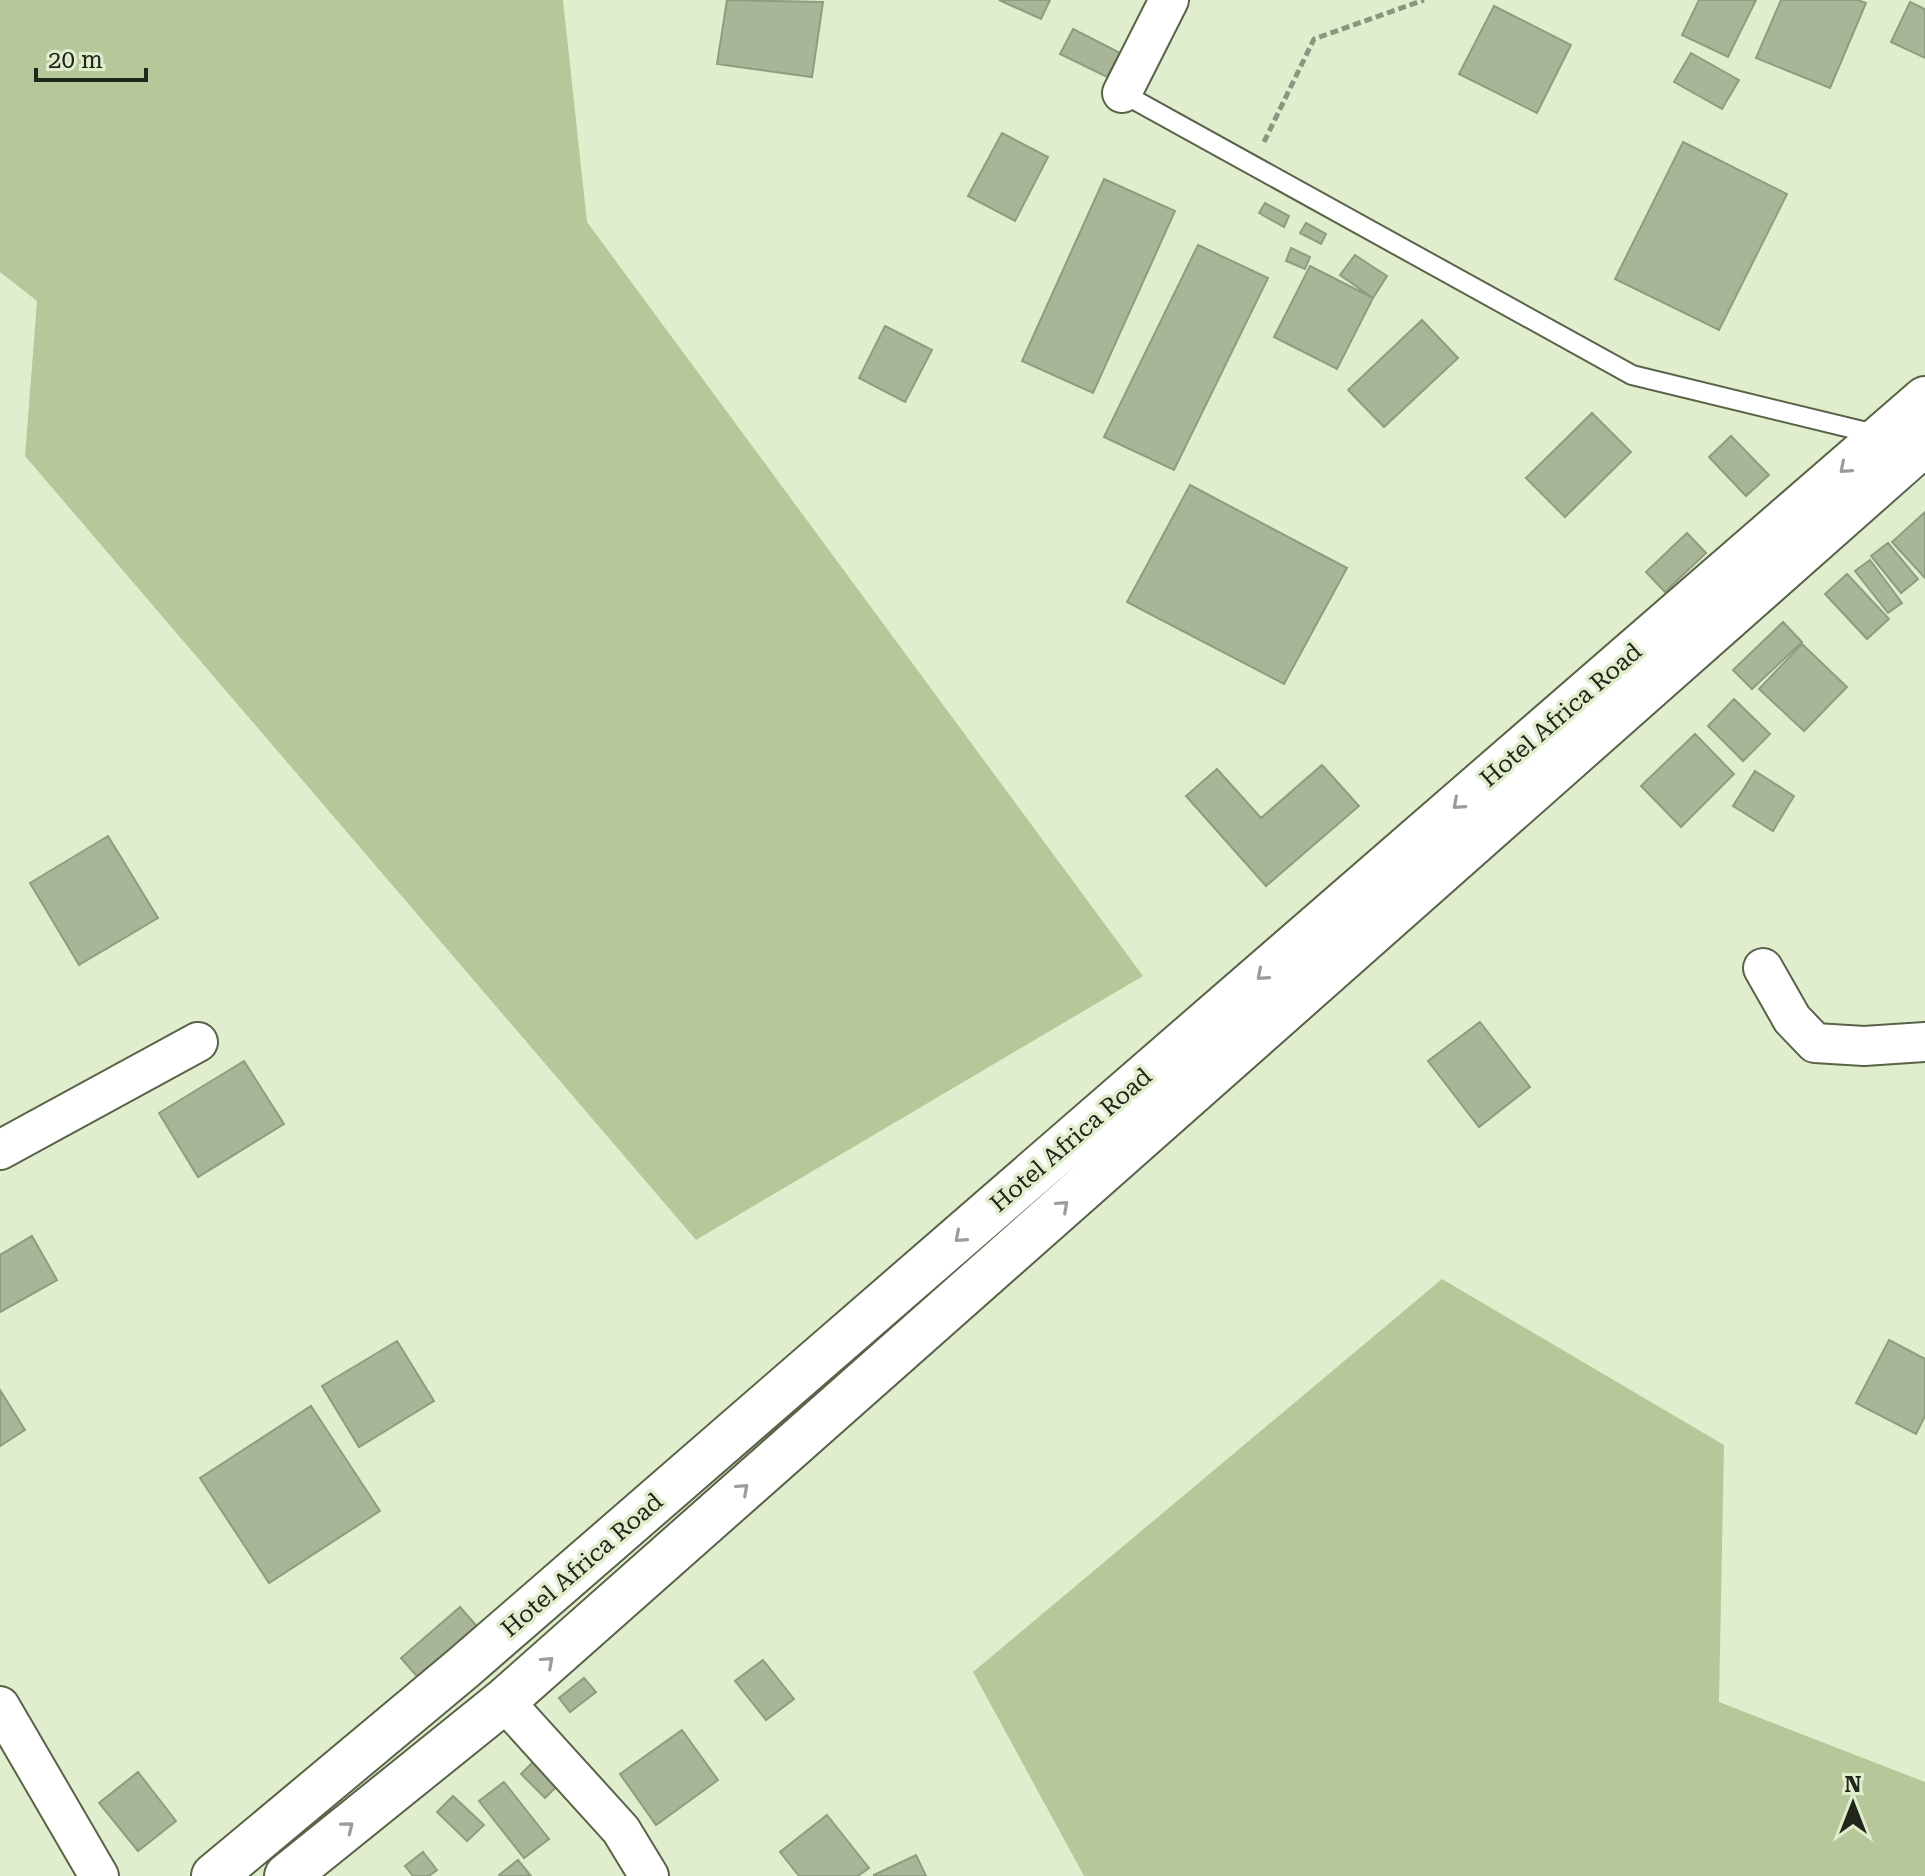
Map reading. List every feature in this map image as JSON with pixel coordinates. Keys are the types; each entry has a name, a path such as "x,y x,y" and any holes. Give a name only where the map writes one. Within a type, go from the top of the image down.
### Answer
{"street":[{"path":"1122,93 1169,0"},
{"name":"Hotel Africa Road","path":"287,1876 504,1701 1911,450 1925,399"},
{"name":"Hotel Africa Road","path":"237,1868 463,1668 1911,450"},
{"path":"1763,968 1792,1019 1815,1043 1864,1046 1925,1042"},
{"path":"0,1150 198,1042"},
{"path":"504,1701 621,1830 649,1876"},
{"path":"0,1706 99,1876"}],"lane":[{"path":"1122,93 1251,168 1632,375 1911,450"}],"path":[{"path":"1251,168 1314,39 1424,0"}],"green space":[{"path":"0,0 563,0 587,222 1143,976 696,1240 25,456 37,301 0,272"},
{"path":"1442,1279 1724,1445 1719,1702 1925,1782 1925,1876 1084,1876 973,1672"}],"building":[{"path":"727,0 823,2 812,77 717,64"},
{"path":"999,0 1050,0 1041,19"},
{"path":"1699,0 1756,0 1728,57 1682,35"},
{"path":"1781,0 1858,0 1866,3 1830,88 1756,58"},
{"path":"1910,2 1925,9 1925,58 1891,42"},
{"path":"1494,6 1571,45 1537,113 1459,74"},
{"path":"1073,29 1120,53 1107,77 1060,54"},
{"path":"1691,53 1739,80 1722,109 1674,82"},
{"path":"1002,133 1048,157 1015,221 968,196"},
{"path":"1683,142 1787,194 1719,330 1615,279"},
{"path":"1104,179 1175,211 1093,393 1022,361"},
{"path":"1265,203 1289,216 1284,227 1259,213"},
{"path":"1306,223 1326,234 1321,244 1300,233"},
{"path":"1198,245 1268,278 1174,470 1104,437"},
{"path":"1291,248 1310,257 1305,269 1286,261"},
{"path":"1355,255 1387,276 1373,298 1340,275"},
{"path":"1310,266 1373,298 1337,369 1274,337"},
{"path":"1422,320 1458,358 1384,427 1348,390"},
{"path":"885,326 932,350 905,402 859,378"},
{"path":"1592,413 1631,452 1565,517 1526,478"},
{"path":"1731,436 1769,475 1746,496 1709,457"},
{"path":"1190,485 1347,568 1284,684 1127,602"},
{"path":"1925,512 1925,578 1892,542"},
{"path":"1687,533 1706,553 1665,592 1646,572"},
{"path":"1888,543 1918,579 1901,593 1871,556"},
{"path":"1870,560 1902,603 1888,613 1855,571"},
{"path":"1847,574 1889,619 1867,639 1825,594"},
{"path":"1783,622 1802,642 1752,689 1733,670"},
{"path":"1802,644 1847,687 1804,731 1759,689"},
{"path":"1734,699 1770,734 1743,761 1708,726"},
{"path":"1695,734 1734,774 1681,827 1641,786"},
{"path":"1322,765 1359,806 1266,886 1186,796 1217,769 1261,818"},
{"path":"1755,771 1794,796 1773,831 1733,806"},
{"path":"108,836 158,918 79,965 30,883"},
{"path":"1480,1022 1530,1087 1479,1127 1428,1061"},
{"path":"244,1061 284,1124 198,1177 159,1113"},
{"path":"32,1236 57,1280 0,1312 0,1255"},
{"path":"1889,1340 1925,1359 1925,1416 1916,1434 1856,1403"},
{"path":"397,1341 434,1401 359,1447 322,1386"},
{"path":"0,1390 25,1430 0,1446"},
{"path":"311,1406 380,1511 269,1583 200,1478"},
{"path":"460,1607 488,1639 429,1690 401,1658"},
{"path":"763,1660 794,1699 766,1720 735,1681"},
{"path":"584,1678 596,1692 570,1712 559,1698"},
{"path":"682,1730 718,1780 656,1825 620,1774"},
{"path":"536,1759 560,1783 545,1798 521,1774"},
{"path":"138,1772 176,1821 138,1851 99,1803"},
{"path":"504,1782 549,1839 524,1858 479,1801"},
{"path":"453,1796 484,1825 467,1841 437,1812"},
{"path":"827,1815 869,1868 858,1876 799,1876 780,1852"},
{"path":"423,1852 437,1870 429,1876 413,1876 405,1866"},
{"path":"916,1855 926,1876 874,1876 874,1875"},
{"path":"518,1860 531,1876 499,1875"}]}
